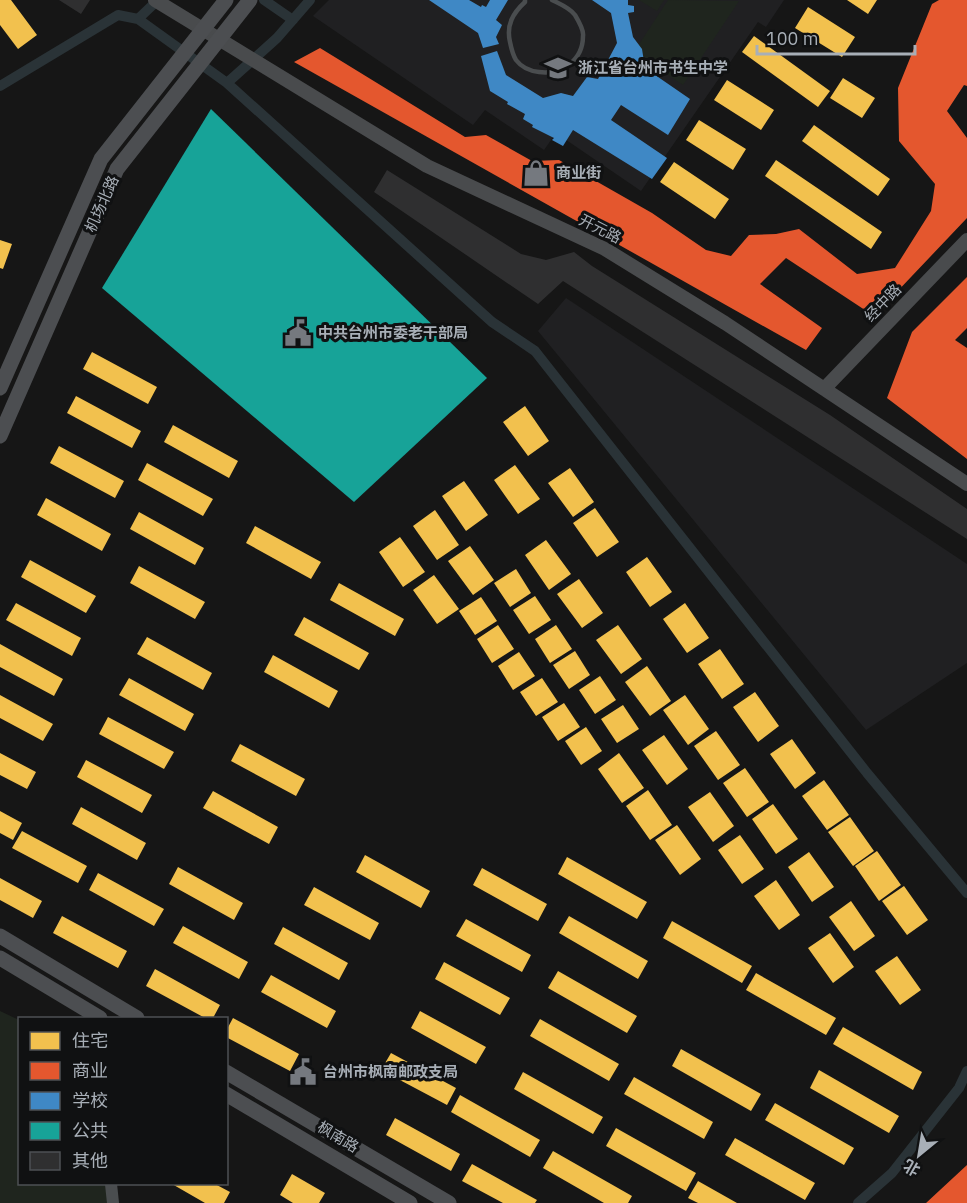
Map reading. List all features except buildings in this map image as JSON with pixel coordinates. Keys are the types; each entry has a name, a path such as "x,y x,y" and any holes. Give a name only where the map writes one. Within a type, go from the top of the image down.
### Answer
{"main road":[{"name":"开元路","path":"155,0 427,166 605,249 725,323 967,484"},
{"name":"机场北路","path":"0,388 101,159 226,0"},
{"name":"机场北路","path":"0,436 117,169 250,0"},
{"name":"经中路","path":"824,389 967,240"},
{"path":"0,936 135,1017"},
{"path":"0,958 98,1017"},
{"name":"枫南路","path":"228,1073 448,1203"},
{"name":"枫南路","path":"228,1095 410,1203"}],"street":[{"path":"111,1185 113,1203"}],"lane":[{"path":"525,0 509,22 509,40 516,60 528,71 545,73 562,70 572,63 580,53 584,35 574,14 562,4 552,0"}],"shaded area":[{"name":"浙江省台州市书生中学","path":"329,0 784,0 766,27 758,22 641,191 556,133 544,150 485,110 473,125 313,16"},
{"path":"639,0 664,0 657,11"},
{"path":"668,0 739,1 683,85 634,52"},
{"path":"566,298 967,564 967,663 866,730 538,331"},
{"path":"0,1011 18,1020 18,1185 109,1185 111,1203 0,1203"}],"waterway":[{"path":"138,19 158,0"},
{"path":"264,0 293,20"},
{"path":"0,86 118,15 138,19 227,83 277,38 310,0"},
{"path":"227,83 492,322 535,351 867,773 967,893"},
{"path":"858,1203 892,1173 959,1088 967,1071"}],"place":[{"name":"浙江省台州市书生中学","path":"558,68"},
{"name":"商业街","path":"536,173"},
{"name":"中共台州市委老干部局","path":"298,333"},
{"name":"台州市枫南邮政支局","path":"303,1072"}]}
